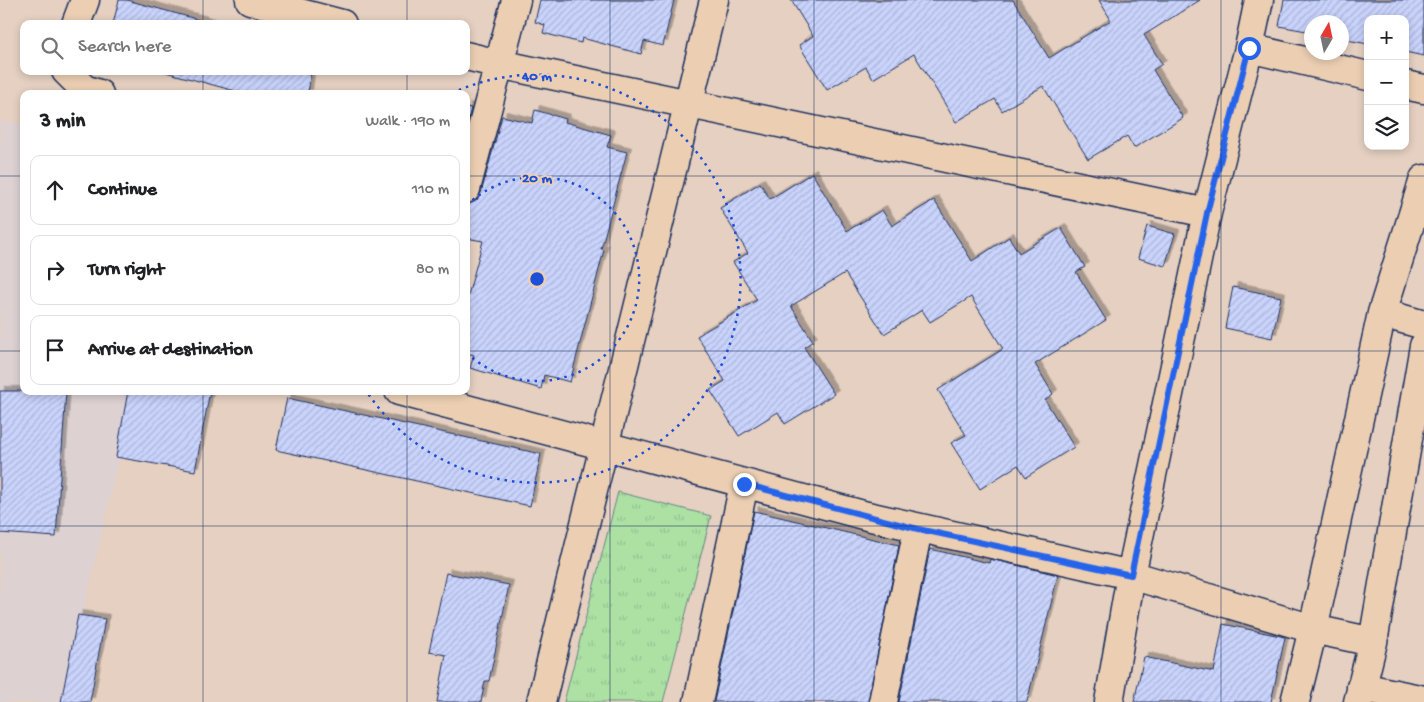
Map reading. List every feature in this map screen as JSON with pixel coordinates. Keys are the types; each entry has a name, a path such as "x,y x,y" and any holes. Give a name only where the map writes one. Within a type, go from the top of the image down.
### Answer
{"street":[{"path":"78,20 85,0"},
{"path":"250,0 327,20"},
{"path":"470,172 516,0"},
{"path":"541,702 714,0"},
{"path":"1109,702 1131,575 1207,213 1249,48 1259,0"},
{"path":"1249,48 1364,75"},
{"path":"470,57 1207,213"},
{"path":"70,75 87,90"},
{"path":"1409,86 1424,89"},
{"path":"1295,702 1382,313 1424,179"},
{"path":"1382,313 1424,325"},
{"path":"1424,346 1373,642 1359,694 1424,700"},
{"path":"419,395 603,447 744,484 918,529 1131,575 1313,628 1373,642"},
{"path":"698,702 744,484"},
{"path":"883,702 918,529"}],"shaded area":[{"path":"0,122 20,123 20,395 133,395 63,702 0,702"}],"green space":[{"path":"618,492 711,516 663,702 564,702"}],"building":[{"path":"119,0 127,0 200,20 114,20"},
{"path":"540,0 674,0 663,46 644,41 641,54 582,38 581,43 543,33 545,25 535,22"},
{"path":"791,0 1013,0 1049,58 1111,20 1099,0 1200,0 1144,35 1162,64 1153,70 1183,118 1134,148 1127,136 1088,159 1043,86 1002,111 995,99 956,122 914,54 873,79 866,67 827,90 799,45 813,36"},
{"path":"1284,0 1424,0 1424,56 1409,53 1409,15 1364,15 1364,43 1349,40 1349,15 1304,15 1304,31 1279,26"},
{"path":"177,75 310,75 309,90 231,90"},
{"path":"535,110 566,119 565,122 611,135 607,147 627,152 601,249 604,250 570,382 544,375 541,389 470,368 474,355 470,354 470,288 483,241 470,239 470,203 477,200 481,193 502,116 532,123"},
{"path":"812,173 847,231 882,210 892,226 934,200 972,261 1009,237 1019,253 1061,228 1085,267 1076,272 1106,320 1035,364 1053,394 1045,400 1074,447 1026,477 1018,465 980,489 951,443 966,435 938,390 1003,349 971,297 930,322 922,310 884,334 845,273 791,306 813,341 804,347 834,394 785,424 778,412 739,436 710,390 725,381 697,336 757,300 733,262 748,253 720,208 760,183 770,199"},
{"path":"1147,226 1175,234 1165,266 1138,258"},
{"path":"1233,287 1281,297 1272,338 1225,328"},
{"path":"0,391 20,391 20,395 66,395 56,537 0,533"},
{"path":"127,395 209,395 195,471 116,457"},
{"path":"287,398 541,454 530,506 276,450"},
{"path":"754,511 899,545 868,702 714,702"},
{"path":"930,549 989,563 990,559 1058,575 1027,702 899,702"},
{"path":"446,573 509,585 489,681 485,681 481,702 437,702 446,655 429,652"},
{"path":"78,615 105,619 90,702 61,702"},
{"path":"1223,624 1285,637 1271,702 1134,702 1144,657 1214,672"}],"route":[{"path":"744,484 918,529 1131,575 1207,213 1249,48"}]}
